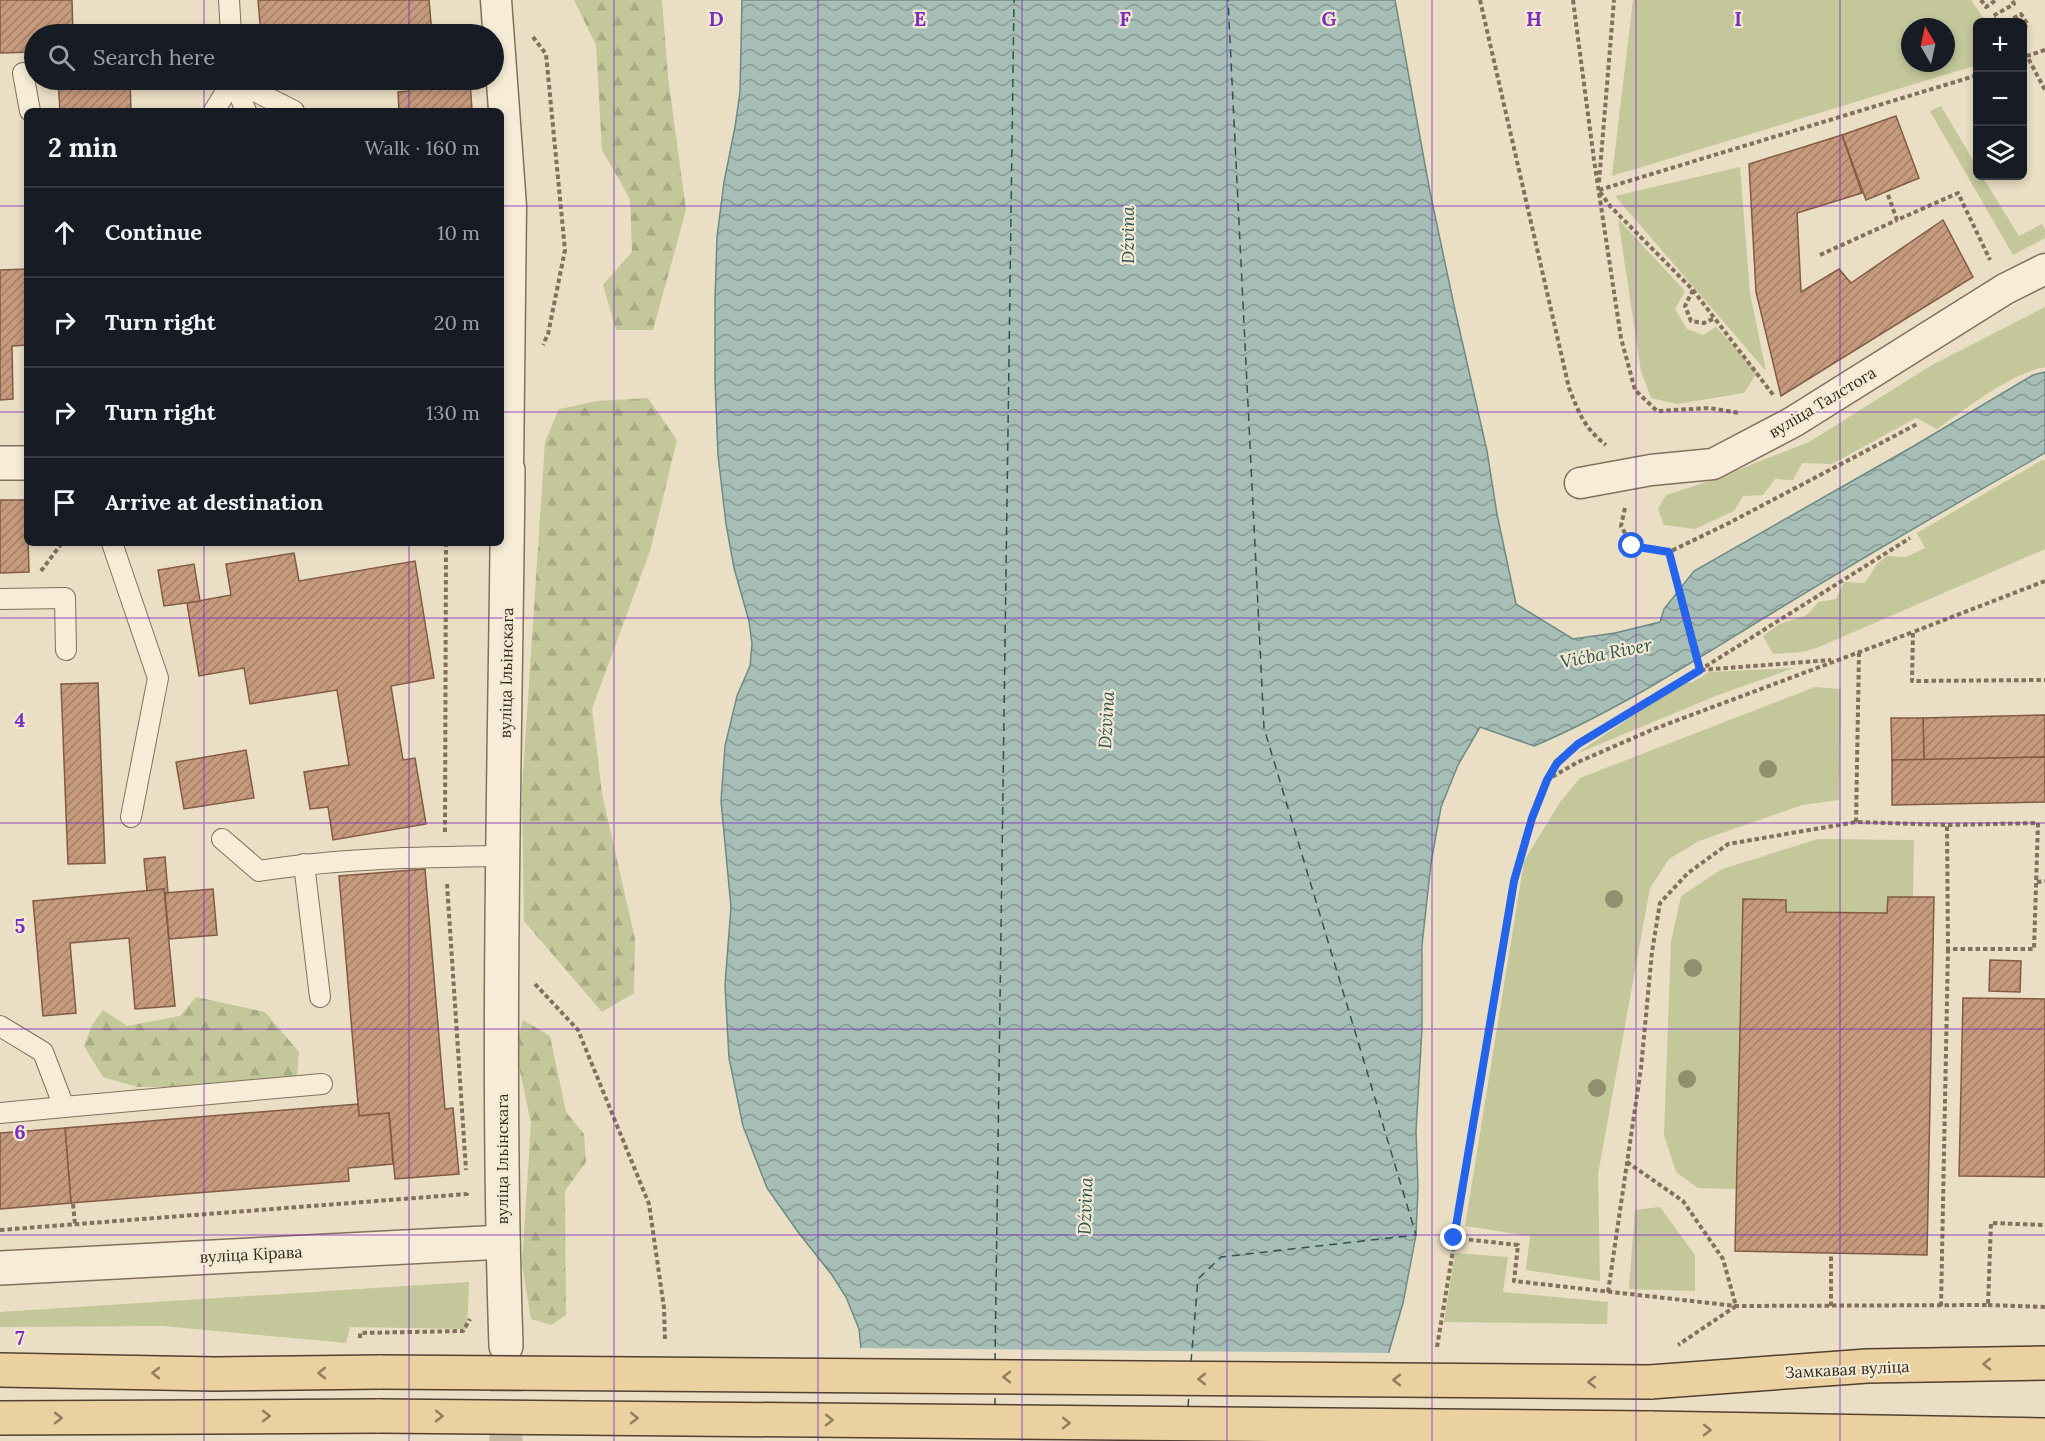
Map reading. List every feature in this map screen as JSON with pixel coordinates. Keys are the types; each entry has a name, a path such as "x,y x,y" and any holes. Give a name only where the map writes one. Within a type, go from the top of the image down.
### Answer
{"main road":[{"name":"Замкавая вуліца","path":"0,1370 215,1374 381,1372 1650,1382 1867,1366 2045,1363"},
{"path":"0,1418 380,1416 1649,1428 1824,1433 2045,1435"}],"street":[{"name":"вуліца Ільінскага","path":"496,0 498,24"},
{"name":"вуліца Ільінскага","path":"503,90 504,108"},
{"name":"вуліца Ільінскага","path":"504,110 511,206 504,470 504,856 500,946 506,1346"},
{"name":"вуліца Талстога","path":"1580,483 1651,470 1713,464 1793,422 2005,290 2045,269"},
{"path":"0,463 24,463"},
{"name":"вуліца Кірава","path":"0,1268 503,1242"}],"lane":[{"path":"229,0 230,24"},
{"path":"23,73 24,78"},
{"path":"26,90 29,108"},
{"path":"216,108 227,90"},
{"path":"237,90 245,108"},
{"path":"253,90 288,108"},
{"path":"113,546 158,678 131,817"},
{"path":"0,599 65,598 66,650"},
{"path":"222,839 259,871 304,864 504,856"},
{"path":"304,864 320,997"},
{"path":"0,1026 43,1052 64,1107"},
{"path":"0,1113 322,1084"}],"path":[{"path":"1480,0 1569,388 1580,416 1592,434 1608,446 1651,470 1624,509 1621,526 1632,546 1669,552 1727,525 1919,423"},
{"path":"1573,0 1621,338 1635,390 1657,411 1710,408 1741,413"},
{"path":"1614,0 1599,190 1610,206 1693,290 1793,422"},
{"path":"1982,0 1986,6 1996,0"},
{"path":"1994,18 1993,16 2014,4 2012,0"},
{"path":"2027,55 2045,50"},
{"path":"2027,61 2045,90"},
{"path":"1599,190 1973,76"},
{"path":"1821,255 1958,193 2005,290"},
{"path":"1888,195 1897,220"},
{"path":"1693,290 1685,306 1691,321 1704,323 1715,318"},
{"path":"1437,1350 1514,881 1532,818 1547,780 1557,763 1578,744 1910,537"},
{"path":"446,546 445,857 466,1171"},
{"path":"1669,552 1700,670"},
{"path":"1547,780 1578,762 1654,729 2045,581"},
{"path":"1912,632 1912,681 2045,680"},
{"path":"1856,822 1859,653"},
{"path":"1700,670 1838,660"},
{"path":"1608,1292 1641,1068 1660,903 1688,873 1728,844 1856,822 1947,825 2038,823 2034,949 1948,949"},
{"path":"1941,1306 1948,949 1947,825"},
{"path":"2037,882 2045,881"},
{"path":"500,946 579,1030 649,1204 664,1308 665,1352"},
{"path":"1627,1162 1683,1201 1723,1259 1736,1306"},
{"path":"0,1230 467,1194 466,1183"},
{"path":"73,1204 75,1224"},
{"path":"1988,1305 1991,1223 2045,1225"},
{"path":"1454,1238 1518,1245 1514,1281 1608,1292 1736,1306 1988,1305 2045,1307"},
{"path":"1831,1253 1831,1306"},
{"path":"1669,1352 1736,1306"},
{"path":"360,1333 463,1331 470,1320"}],"green space":[{"path":"574,0 662,0 668,77 686,210 653,330 616,330 603,285 632,252 630,199 602,150 596,45"},
{"path":"1633,0 1971,0 1983,18 1973,18 1973,66 1955,72 1955,18 1901,18 1901,72 1954,72 1612,176"},
{"path":"1941,106 1973,160 1973,180 1984,180 2019,236 2042,224 2045,229 2045,238 2013,255 1930,111"},
{"path":"1740,167 1750,293 1766,371 1615,196"},
{"path":"1618,219 1685,291 1675,309 1687,329 1703,335 1716,327 1757,372 1744,393 1677,404 1651,398 1641,371"},
{"path":"2045,307 2045,367 2003,384 1937,429 1916,418 1832,464 1802,463 1793,480 1775,479 1763,495 1743,496 1734,511 1695,529 1664,525 1658,509 1666,495 1707,482 1809,442 1932,365"},
{"path":"648,398 677,440 650,551 592,709 602,794 635,939 634,993 602,1012 524,921 522,789 545,442 559,409 598,401"},
{"path":"2045,460 2045,549 1819,647 1803,652 1773,654 1763,636 1774,628 1805,615 1818,602 1836,599 1844,582 1865,583 1877,564 1887,556 1906,557 1925,548 1917,533"},
{"path":"1794,668 1718,695 1576,754 1680,684 1693,682 1709,672"},
{"path":"1815,687 1841,689 1839,800 1802,805 1699,841 1669,859 1650,888 1598,1174 1600,1281 1526,1270 1530,1236 1465,1226 1524,861 1560,802 1580,778"},
{"path":"1818,839 1914,840 1913,897 1888,897 1887,913 1786,912 1786,900 1743,899 1737,1189 1698,1188 1676,1172 1664,1135 1671,942 1681,896 1722,869"},
{"path":"196,997 265,1012 299,1052 297,1076 193,1087 137,1087 103,1077 84,1046 92,1025 103,1010 127,1026 180,1016"},
{"path":"523,1020 550,1036 566,1112 584,1134 586,1162 565,1191 566,1315 551,1325 531,1319 522,1264 531,1123 515,1047"},
{"path":"1660,1207 1695,1255 1695,1291 1629,1289 1635,1210"},
{"path":"1455,1253 1508,1257 1503,1292 1608,1302 1607,1324 1444,1322"},
{"path":"469,1282 467,1329 350,1327 346,1343 163,1326 0,1327 0,1312"}],"water":[{"path":"742,0 1395,0 1430,192 1487,451 1497,514 1516,604 1573,639 1615,633 1660,622 1664,609 1694,571 2033,375 2045,372 2045,453 1877,550 1658,683 1566,732 1534,746 1480,727 1458,765 1441,807 1431,863 1422,945 1422,1029 1416,1131 1418,1187 1416,1235 1403,1303 1363,1441 866,1400 859,1329 846,1297 767,1188 743,1126 729,1058 725,985 731,907 721,801 725,746 737,696 750,666 752,644 749,621 734,568 726,524 718,455 715,380 717,237 740,92"}],"pier":[{"path":"858,1348 1392,1353 1366,1441 861,1441 863,1400"}],"building":[{"path":"0,0 72,0 73,24 24,24 24,52 0,53"},
{"path":"258,0 429,0 431,24 260,24"},
{"path":"59,90 130,90 131,108 60,108"},
{"path":"471,90 472,108 399,108 398,92"},
{"path":"1896,116 1919,178 1866,200 1842,135"},
{"path":"1842,135 1862,193 1797,213 1801,292 1839,269 1851,283 1943,220 1973,277 1781,396 1756,292 1749,164"},
{"path":"24,269 24,345 12,346 13,399 0,400 0,270"},
{"path":"0,500 24,500 24,546 28,546 29,572 0,573"},
{"path":"294,553 299,581 415,561 434,678 391,686 403,760 415,758 426,824 333,840 328,807 310,809 304,772 349,765 337,690 250,704 244,668 199,676 187,603 231,595 226,564"},
{"path":"194,564 200,601 164,606 158,570"},
{"path":"98,683 105,863 68,864 61,684"},
{"path":"2045,715 2045,757 1924,760 1923,718"},
{"path":"1891,718 1923,718 1924,760 1892,760"},
{"path":"246,750 254,798 184,809 176,762"},
{"path":"2045,757 2045,802 1892,805 1892,760"},
{"path":"165,857 168,893 165,893 164,889 147,891 144,859"},
{"path":"425,869 445,1109 453,1108 459,1174 395,1179 389,1113 359,1116 339,876"},
{"path":"164,889 175,1006 135,1009 129,938 70,943 76,1013 43,1016 33,901"},
{"path":"213,889 217,935 169,939 165,893"},
{"path":"1888,897 1934,897 1927,1255 1735,1251 1743,899 1786,900 1786,912 1887,913"},
{"path":"1990,960 2021,961 2020,992 1989,991"},
{"path":"1963,998 2045,999 2045,1177 1959,1176"},
{"path":"358,1104 359,1116 389,1113 393,1164 348,1168 349,1181 71,1203 65,1128"},
{"path":"65,1128 71,1203 0,1209 0,1133"}],"ferry route":[{"path":"995,1361 1014,0"},
{"path":"1191,1362 1198,1279 1221,1257 1416,1235 1264,728 1228,0"},
{"path":"995,1393 995,1406"},
{"path":"1188,1407 1189,1394"}],"tunnel":[{"path":"506,1346 506,1441"}],"route":[{"path":"1454,1238 1514,881 1532,818 1547,780 1557,763 1578,744 1700,670 1669,552 1632,546"}],"water label":[{"name":"Dźvina","path":"1127,235"},
{"name":"Vićba River","path":"1606,653"},
{"name":"Dźvina","path":"1106,720"},
{"name":"Dźvina","path":"1085,1206"}]}
